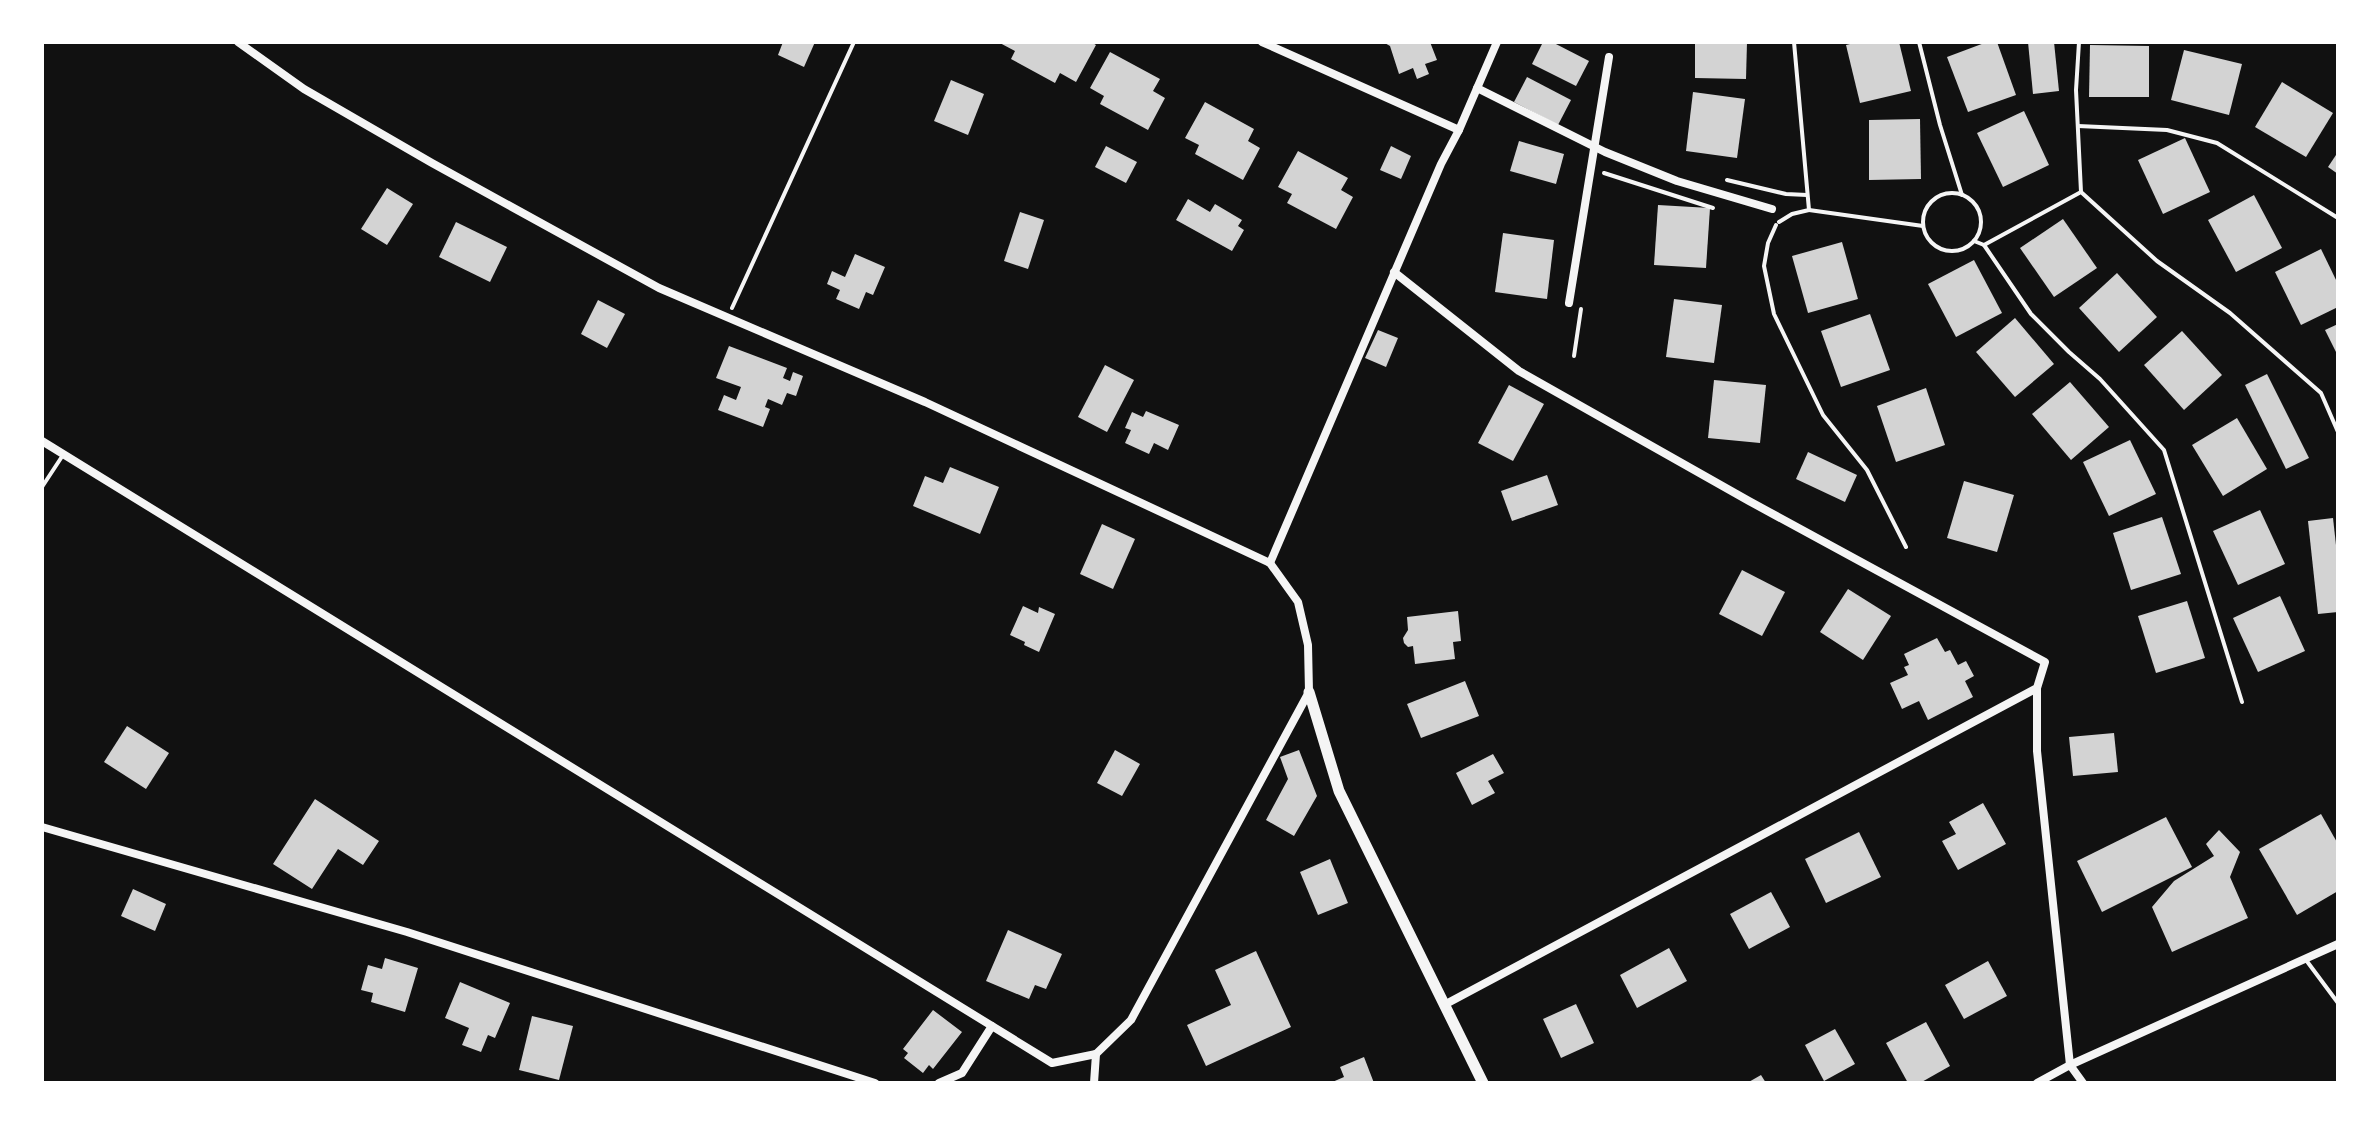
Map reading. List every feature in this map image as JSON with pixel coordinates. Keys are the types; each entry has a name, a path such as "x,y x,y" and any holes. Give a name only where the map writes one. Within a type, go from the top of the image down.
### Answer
{"street":[{"path":"238,42 304,89 659,288 925,402 1270,563 1298,602 1308,645 1309,692 1339,791 1483,1083"},
{"path":"1262,42 1459,130"},
{"path":"1270,563 1441,164 1497,42"},
{"path":"1569,303 1609,57"},
{"path":"1477,88 1605,152 1677,181 1772,209"},
{"path":"1394,272 1519,371 1749,501 2045,662 2037,688 2037,751 2070,1065 2083,1083"},
{"path":"42,441 1052,1063 1096,1054 1131,1020 1309,692"},
{"path":"1444,1005 2037,688"},
{"path":"42,827 407,932 875,1083"},
{"path":"2037,1083 2070,1065 2338,944"},
{"path":"939,1083 962,1073 992,1026"},
{"path":"1094,1083 1096,1054"}],"lane":[{"path":"42,487 63,455"},
{"path":"2306,960 2338,1003"}],"path":[{"path":"727,317 854,42"},
{"path":"1794,42 1809,210"},
{"path":"1919,42 1962,195"},
{"path":"2079,42 2076,90 2081,192 2157,261 2230,313 2321,393 2338,432"},
{"path":"2078,126 2167,130 2217,143 2338,218"},
{"path":"1605,152 1601,172 1719,210"},
{"path":"1719,178 1786,194 1807,195"},
{"path":"1984,245 2081,192"},
{"path":"1947,193 1962,195 1974,202 1980,215 1981,228 1974,241 1960,250 1944,250 1930,241 1923,226 1925,211 1933,199 1947,193"},
{"path":"1906,547 1867,470 1823,415 1774,314 1764,266 1768,243 1776,225 1792,214 1809,210 1923,226"},
{"path":"1974,241 1984,245 2031,314 2100,379 2164,450 2242,702"},
{"path":"1574,356 1583,295"}],"building":[{"path":"783,42 815,42 804,67 778,55"},
{"path":"998,42 1091,42 1096,45 1076,82 1060,73 1055,83 1011,59 1015,51"},
{"path":"1383,42 1430,42 1437,60 1425,64 1429,74 1417,79 1413,68 1399,74 1390,46"},
{"path":"1543,42 1552,42 1589,61 1576,86 1532,64"},
{"path":"1695,42 1747,42 1746,79 1695,78"},
{"path":"1899,42 1911,91 1860,103 1846,45"},
{"path":"1987,42 1997,42 2016,95 1968,112 1947,57"},
{"path":"2028,42 2054,42 2059,91 2033,94"},
{"path":"2090,45 2149,46 2149,97 2089,97"},
{"path":"2184,50 2242,64 2229,115 2171,100"},
{"path":"1110,52 1160,79 1153,91 1165,98 1148,130 1100,104 1104,96 1090,88"},
{"path":"1527,77 1571,100 1558,125 1514,102"},
{"path":"951,80 984,94 968,135 934,121"},
{"path":"2282,82 2333,113 2306,157 2255,127"},
{"path":"1693,92 1745,99 1737,158 1686,151"},
{"path":"1205,102 1254,129 1248,141 1260,148 1243,180 1195,154 1199,145 1185,138"},
{"path":"2024,111 2049,165 2003,187 1977,133"},
{"path":"1920,119 1921,179 1869,180 1869,120"},
{"path":"2185,138 2210,192 2163,214 2138,160"},
{"path":"1519,141 1564,154 1556,184 1510,171"},
{"path":"1106,146 1137,162 1126,183 1095,167"},
{"path":"1391,146 1411,156 1401,179 1380,170"},
{"path":"1298,151 1348,178 1341,190 1353,197 1336,229 1287,203 1292,194 1278,187"},
{"path":"2338,152 2338,174 2328,167"},
{"path":"387,188 413,204 387,245 361,229"},
{"path":"2254,195 2282,248 2236,272 2208,220"},
{"path":"1188,199 1210,212 1215,204 1242,220 1238,226 1244,230 1232,251 1176,220"},
{"path":"1658,205 1710,208 1706,268 1654,265"},
{"path":"1020,212 1044,220 1028,269 1004,261"},
{"path":"2063,219 2097,268 2054,297 2020,248"},
{"path":"456,222 507,247 490,282 439,257"},
{"path":"1503,233 1554,240 1547,299 1495,292"},
{"path":"1842,242 1858,299 1808,313 1792,256"},
{"path":"2321,249 2338,284 2338,307 2301,325 2275,272"},
{"path":"855,254 885,267 873,295 866,292 859,309 836,299 840,290 827,284 832,271 845,277"},
{"path":"1974,260 2002,313 1956,337 1928,284"},
{"path":"2117,273 2157,317 2119,352 2079,308"},
{"path":"1674,299 1722,305 1714,363 1666,357"},
{"path":"598,300 625,314 607,348 581,334"},
{"path":"1870,314 1890,370 1841,387 1821,331"},
{"path":"2015,318 2054,364 2015,397 1976,352"},
{"path":"2338,324 2338,356 2325,330"},
{"path":"1378,330 1398,338 1386,367 1365,358"},
{"path":"2182,331 2222,375 2184,410 2144,365"},
{"path":"729,346 787,368 783,378 790,381 793,372 803,376 796,396 787,393 782,405 768,399 765,407 770,409 763,427 718,410 724,395 736,400 741,387 716,378"},
{"path":"1105,365 1134,380 1107,432 1078,417"},
{"path":"2267,374 2309,458 2286,469 2245,385"},
{"path":"1714,380 1766,385 1760,443 1708,438"},
{"path":"2070,382 2109,427 2071,460 2032,414"},
{"path":"1509,385 1544,404 1513,461 1478,443"},
{"path":"1926,388 1945,445 1896,462 1877,406"},
{"path":"1146,411 1179,425 1168,450 1154,443 1149,454 1125,443 1131,430 1125,428 1132,412 1143,417"},
{"path":"2237,418 2267,469 2223,496 2192,445"},
{"path":"2130,440 2156,494 2109,516 2083,462"},
{"path":"1808,452 1857,475 1845,502 1796,479"},
{"path":"950,467 999,487 980,534 913,506 925,476 943,483"},
{"path":"1547,475 1558,505 1512,521 1501,491"},
{"path":"1964,481 2014,495 1997,552 1947,538"},
{"path":"2260,510 2285,564 2238,585 2213,531"},
{"path":"2162,517 2181,574 2131,590 2113,533"},
{"path":"2333,518 2338,563 2338,612 2318,614 2308,521"},
{"path":"1102,524 1135,539 1113,589 1080,574"},
{"path":"1742,570 1785,592 1762,636 1719,614"},
{"path":"1848,589 1891,616 1863,660 1820,632"},
{"path":"2280,596 2305,651 2258,672 2233,618"},
{"path":"2187,601 2205,658 2156,673 2138,616"},
{"path":"1023,606 1038,613 1039,607 1055,614 1039,652 1010,635"},
{"path":"1458,611 1461,641 1453,642 1455,659 1415,664 1413,646 1408,647 1403,638 1408,630 1407,617"},
{"path":"1937,638 1945,652 1950,650 1958,665 1966,661 1974,676 1965,681 1973,697 1928,720 1919,701 1902,709 1890,683 1908,675 1904,667 1909,665 1904,654"},
{"path":"1465,681 1479,716 1421,738 1407,704"},
{"path":"127,726 169,753 146,789 104,762"},
{"path":"2114,733 2118,772 2073,776 2069,737"},
{"path":"1115,750 1140,764 1122,796 1097,783"},
{"path":"1299,750 1317,796 1294,836 1266,820 1288,779 1280,757"},
{"path":"1493,754 1504,773 1488,781 1495,793 1472,805 1456,773"},
{"path":"315,799 379,841 363,865 338,849 312,889 273,864"},
{"path":"1983,803 2006,844 1958,870 1942,841 1956,834 1949,822"},
{"path":"2321,814 2338,844 2338,891 2297,915 2259,849"},
{"path":"2166,817 2192,867 2102,912 2077,861"},
{"path":"2219,830 2240,852 2230,877 2248,918 2172,952 2152,907 2174,881 2214,856 2206,844"},
{"path":"1859,832 1881,877 1826,903 1805,859"},
{"path":"1330,859 1348,903 1318,915 1300,872"},
{"path":"133,889 166,904 155,931 121,916"},
{"path":"1771,892 1790,927 1749,949 1730,914"},
{"path":"1008,930 1062,954 1046,989 1035,985 1029,999 986,981"},
{"path":"1669,948 1687,981 1637,1008 1620,975"},
{"path":"1256,951 1291,1027 1206,1066 1187,1025 1231,1005 1215,970"},
{"path":"385,958 418,968 405,1012 371,1002 373,993 361,990 368,965 382,969"},
{"path":"1988,961 2007,996 1964,1019 1945,985"},
{"path":"460,982 510,1003 495,1038 488,1035 481,1052 462,1045 469,1028 445,1018"},
{"path":"1576,1004 1594,1043 1561,1058 1543,1019"},
{"path":"933,1010 962,1032 933,1069 929,1065 923,1073 904,1058 908,1053 903,1049"},
{"path":"532,1016 573,1026 559,1080 519,1070"},
{"path":"1926,1022 1950,1066 1920,1083 1908,1083 1886,1043"},
{"path":"1835,1029 1855,1064 1824,1081 1805,1045"},
{"path":"1364,1057 1374,1083 1330,1083 1344,1077 1340,1067"},
{"path":"1761,1075 1766,1083 1747,1083"}]}
